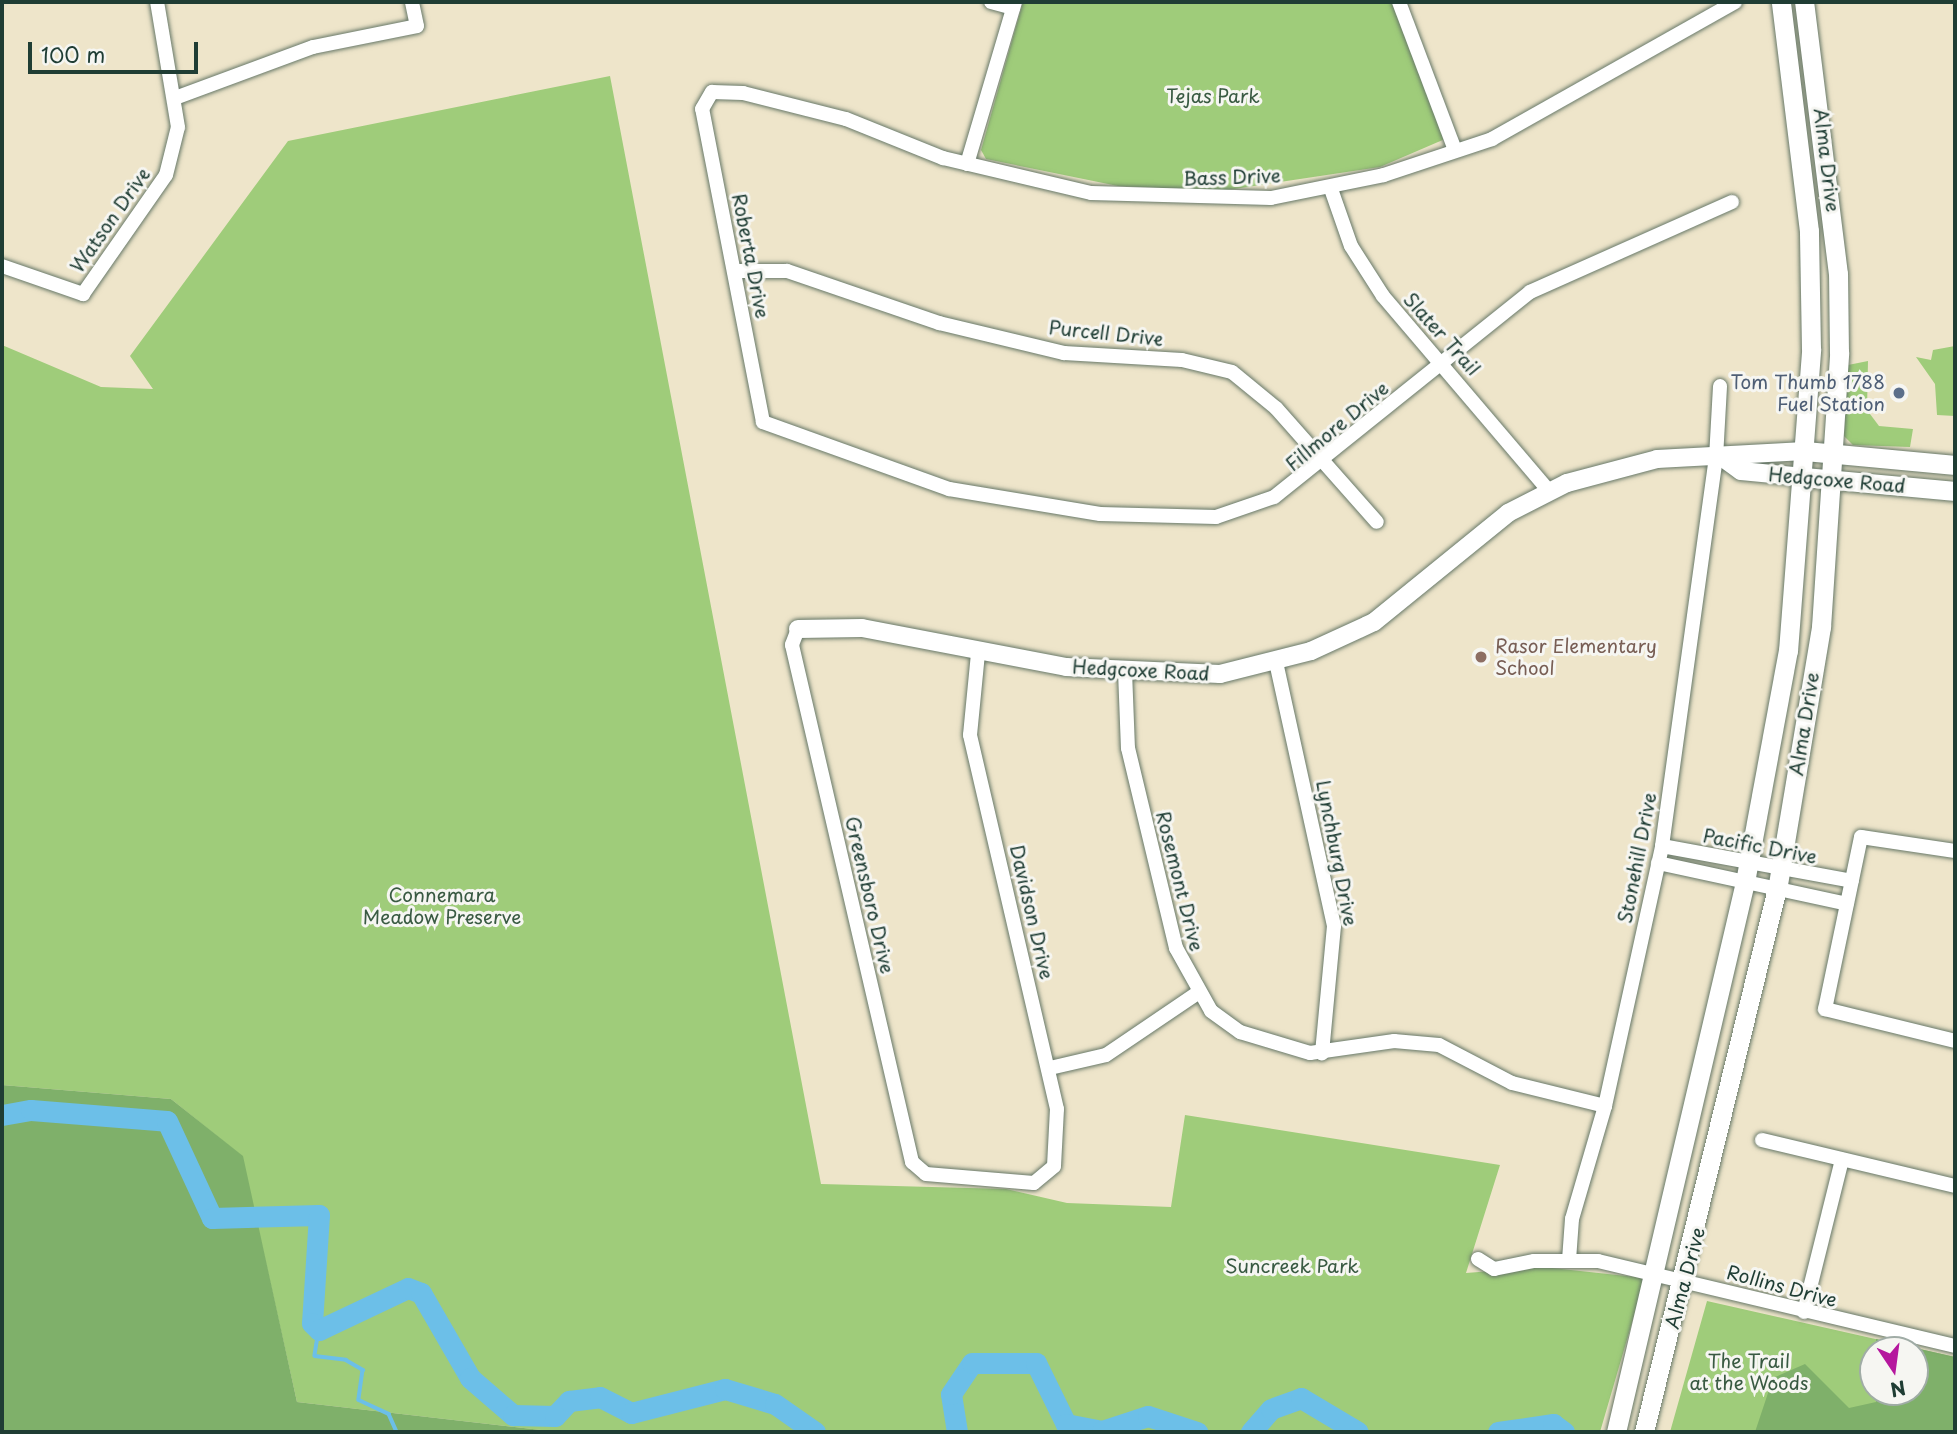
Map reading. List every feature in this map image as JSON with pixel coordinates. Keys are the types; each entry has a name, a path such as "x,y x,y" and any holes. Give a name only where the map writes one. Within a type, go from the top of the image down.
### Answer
{"main road":[{"name":"Alma Drive","path":"1616,1432 1747,873 1782,694 1804,477 1810,231 1781,2"},
{"name":"Alma Drive","path":"1644,1432 1686,1281 1778,880 1808,698 1833,481 1839,348 1835,227 1804,2"},
{"path":"1810,231 1835,227"},
{"name":"Hedgcoxe Road","path":"1805,451 1955,465"},
{"name":"Hedgcoxe Road","path":"1804,477 1955,491"},
{"path":"1782,694 1808,698"}],"street":[{"name":"Watson Drive","path":"2,266 83,294 166,175 178,127 157,2"},
{"path":"175,98 313,47 417,26 412,2"},
{"path":"967,164 1014,5 991,2"},
{"path":"1400,2 1455,150"},
{"name":"Bass Drive","path":"704,99 723,91 814,110 967,164 1091,193 1155,198 1271,198 1331,189 1492,139 1589,88 1735,2"},
{"name":"Roberta Drive","path":"704,99 763,422"},
{"name":"Slater Trail","path":"1331,189 1365,272 1548,490"},
{"name":"Fillmore Drive","path":"763,422 949,489 1124,516 1183,519 1249,509 1325,463 1530,292 1732,202"},
{"name":"Purcell Drive","path":"734,271 787,271 939,323 1063,353 1182,360 1232,372 1276,408 1377,522"},
{"name":"Stonehill Drive","path":"1569,1260 1578,1194 1605,1106 1662,846 1720,458 1720,386"},
{"name":"Hedgcoxe Road","path":"798,629 862,628 978,654 1125,671 1220,674 1276,662 1374,622 1508,513 1548,490 1657,459 1720,458 1740,451 1805,451"},
{"name":"Hedgcoxe Road","path":"1720,458 1741,471 1804,477"},
{"name":"Greensboro Drive","path":"798,629 793,645 917,1170 1034,1183 1047,1178"},
{"name":"Davidson Drive","path":"978,654 970,735 1050,1069 1058,1126 1047,1178"},
{"name":"Lynchburg Drive","path":"1276,662 1334,926 1322,1053"},
{"name":"Rosemont Drive","path":"1125,671 1128,748 1176,948 1196,994 1240,1032 1322,1053 1423,1042 1455,1051 1512,1083 1605,1106"},
{"path":"1955,851 1861,837 1825,1009 1955,1041"},
{"name":"Pacific Drive","path":"1662,846 1778,880 1847,904"},
{"name":"Pacific Drive","path":"1658,863 1747,873"},
{"name":"Pacific Drive","path":"1778,880 1852,881"},
{"path":"1050,1069 1105,1055 1196,994"},
{"path":"1762,1140 1955,1186"},
{"path":"1804,1312 1842,1160"},
{"name":"Rollins Drive","path":"1478,1259 1494,1269 1569,1260 1654,1274 1955,1346"}],"green space":[{"name":"Tejas Park","path":"1023,2 1395,2 1445,139 1380,167 1221,191 1118,186 986,159 981,150"},
{"name":"Connemara Meadow Preserve","path":"610,76 821,1184 1006,1189 1067,1203 1171,1207 1185,1115 1500,1165 1466,1273 1543,1267 1645,1278 1600,1432 1130,1432 1128,1424 1082,1432 559,1432 297,1402 242,1156 171,1099 2,1085 2,345 101,387 153,389 130,356 288,141"},
{"path":"1955,346 1955,416 1937,415 1935,384 1916,357 1931,360 1933,350"},
{"path":"1868,361 1867,410 1879,426 1913,429 1910,447 1853,445 1844,436 1848,365"},
{"path":"2,1085 171,1099 243,1156 297,1402 559,1432 2,1432"},
{"name":"The Trail at the Woods","path":"1707,1301 1862,1336 1859,1336 1859,1406 1929,1406 1929,1351 1955,1357 1955,1432 1670,1432"},
{"path":"1929,1351 1955,1357 1955,1432 1755,1432 1773,1378 1805,1364 1849,1408 1929,1406"}],"waterway":[{"path":"2,1115 31,1110 167,1121 212,1218 319,1215 312,1323 319,1330 408,1288 421,1293 470,1378 513,1415 555,1416 569,1401 600,1397 631,1413 725,1389 775,1404 815,1432"},
{"path":"319,1330 315,1356 346,1360 363,1370 359,1400 389,1414 397,1432"},
{"path":"957,1432 951,1394 972,1363 1036,1363 1066,1424 1102,1431 1148,1416 1197,1432"},
{"path":"1251,1432 1271,1409 1301,1398 1358,1432"},
{"path":"1498,1432 1553,1424 1564,1432"}],"place":[{"name":"Tom Thumb 1788 Fuel Station","path":"1899,393"},
{"name":"Rasor Elementary School","path":"1481,657"}],"park label":[{"name":"Suncreek Park","path":"1292,1266"}]}
